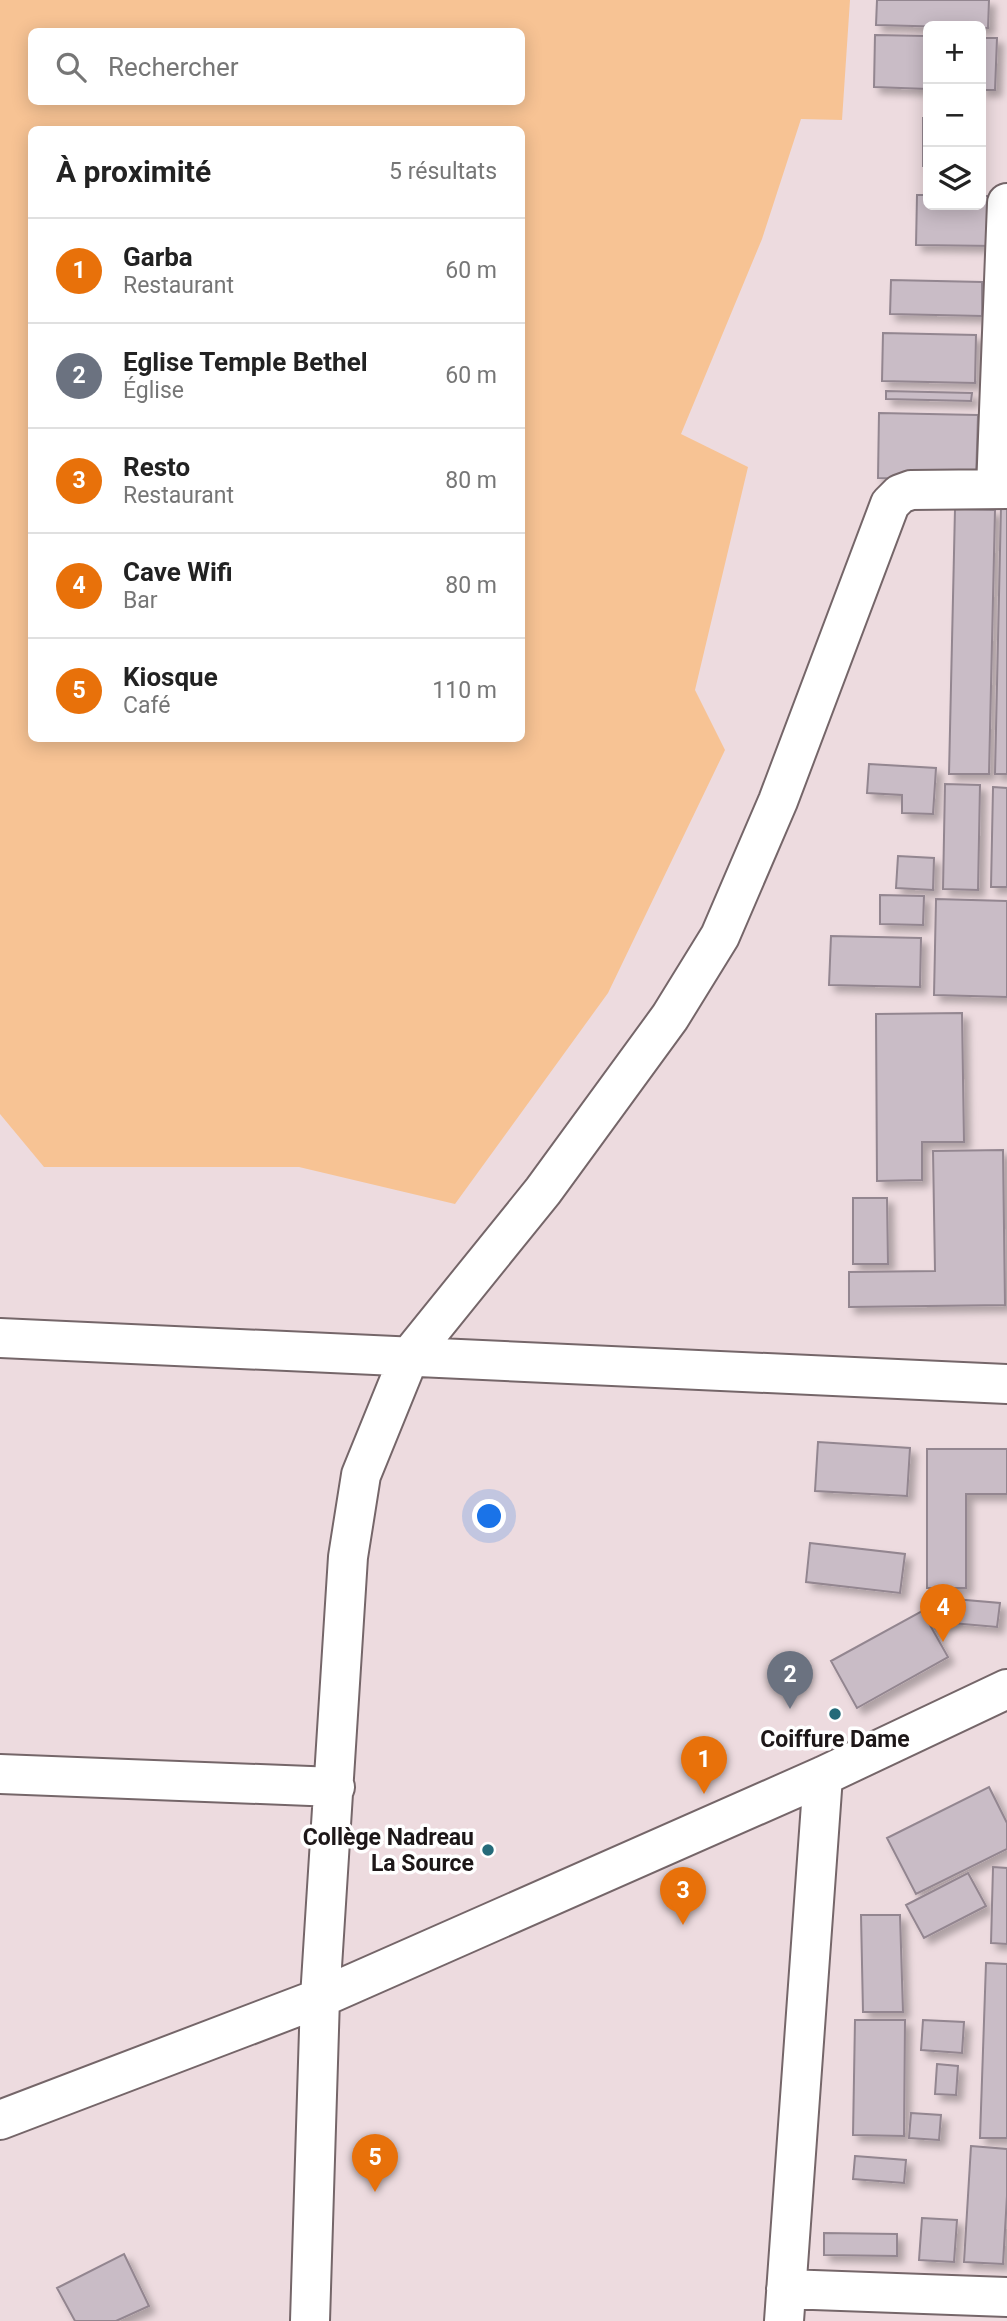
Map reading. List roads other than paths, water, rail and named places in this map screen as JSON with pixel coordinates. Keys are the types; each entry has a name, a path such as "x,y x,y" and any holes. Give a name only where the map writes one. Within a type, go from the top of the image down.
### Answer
{"street":[{"path":"310,2321 320,1998 348,1556 361,1475 409,1357 559,1169 670,1017 720,936 778,801 890,504 900,494 911,490 1002,489 1007,203"},
{"path":"0,1338 1007,1384"},
{"path":"0,2120 320,1998 823,1776 1007,1689"},
{"path":"0,1774 335,1787"},
{"path":"823,1776 785,2305 1007,2297"}],"place":[{"name":"Cave Wifi","path":"943,1642"},
{"name":"Eglise Temple Bethel","path":"790,1709"},
{"name":"Coiffure Dame","path":"835,1714"},
{"name":"Garba","path":"704,1794"},
{"name":"Collège Nadreau La Source","path":"488,1850"},
{"name":"Resto","path":"683,1925"},
{"name":"Kiosque","path":"375,2192"}]}
